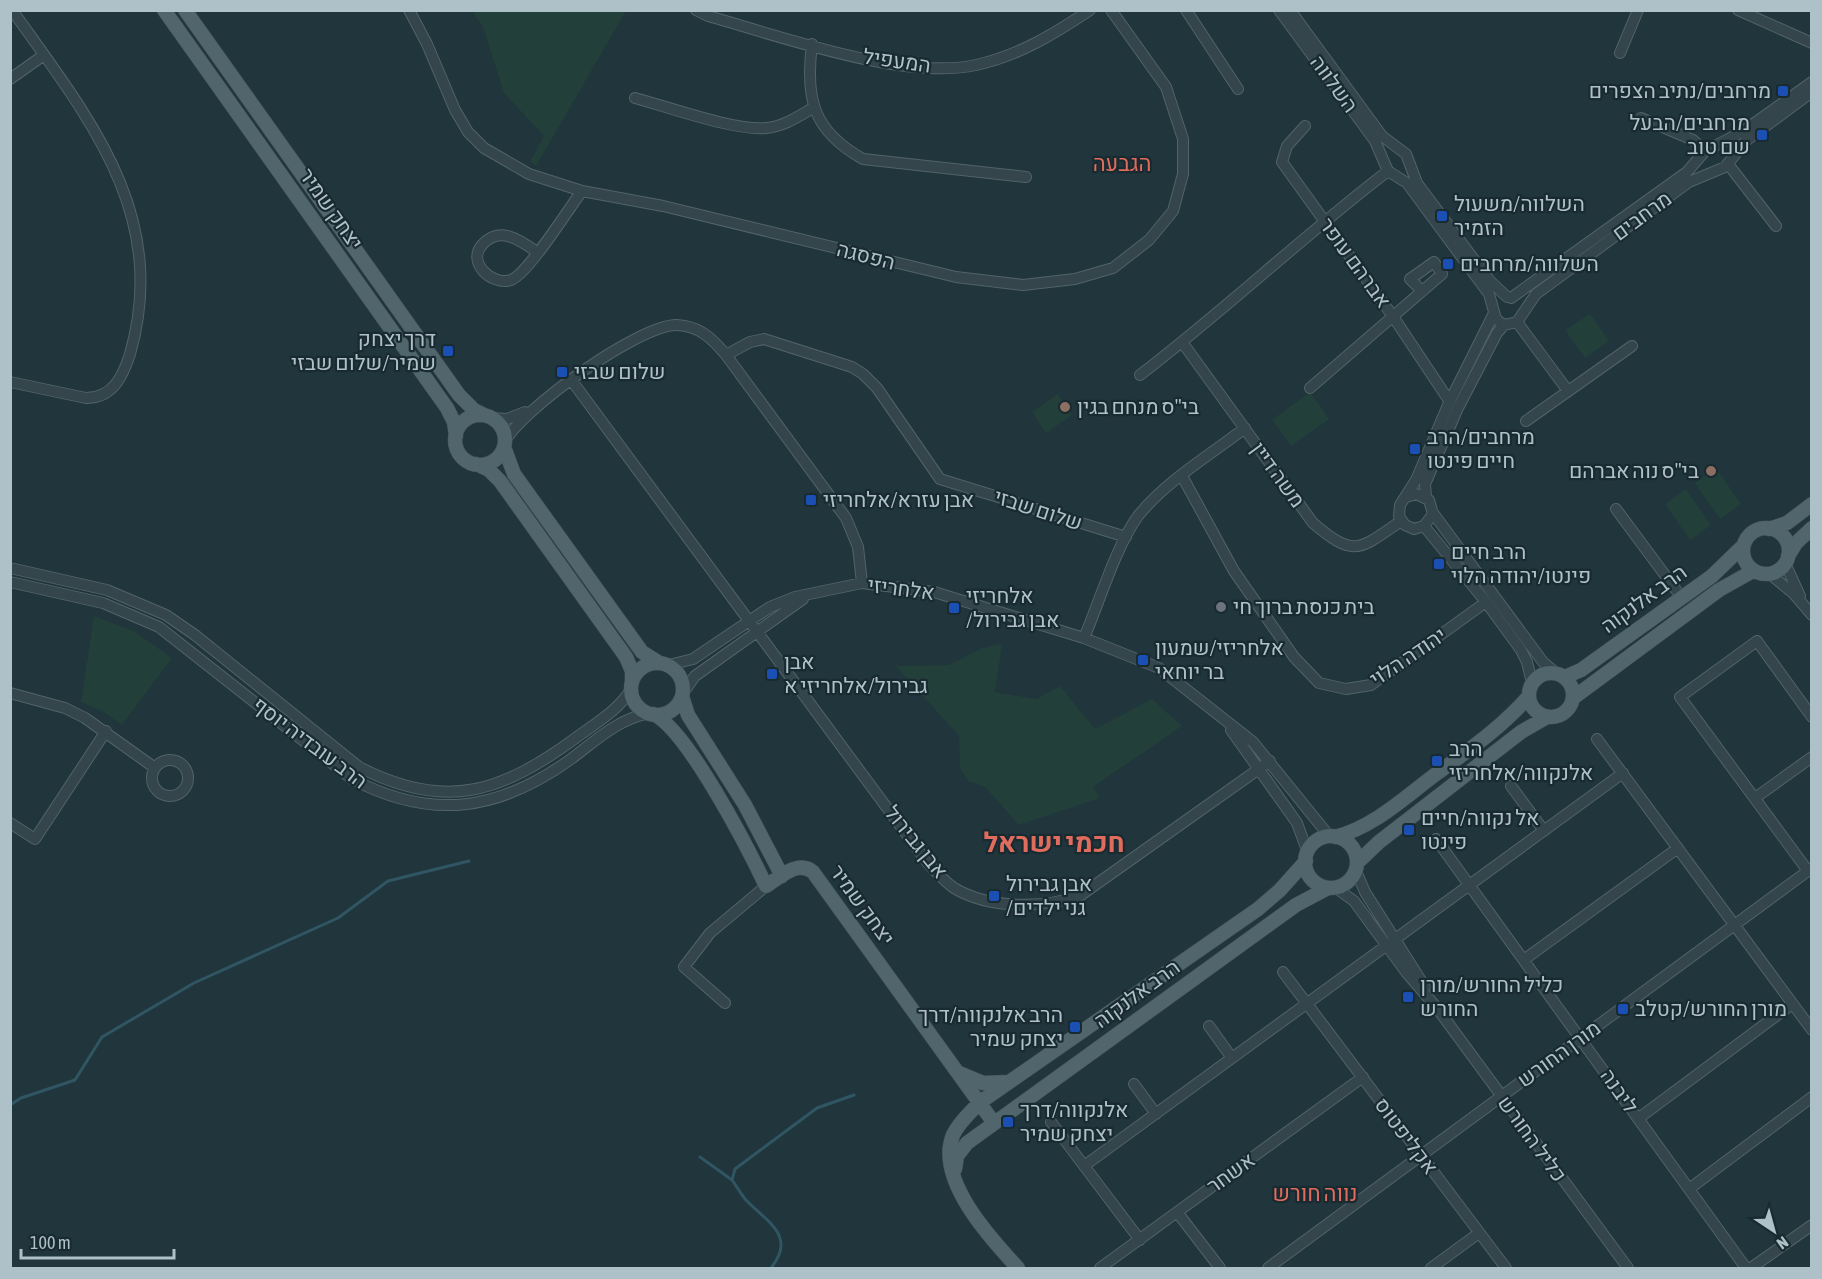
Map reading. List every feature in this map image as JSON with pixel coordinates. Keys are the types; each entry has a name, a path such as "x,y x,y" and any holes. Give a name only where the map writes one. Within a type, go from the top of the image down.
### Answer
{"main road":[{"name":"יצחק שמיר","path":"164,10 445,405 453,419 456,436"},
{"name":"יצחק שמיר","path":"185,10 459,395 474,410 488,416"},
{"path":"488,416 502,428 504,445 514,474 642,652 681,677 688,715 752,818 782,876 766,886 728,813 678,735 664,721 636,704 631,669 626,657 500,481 489,471 460,454 456,436 466,420 488,416"},
{"path":"476,464 495,460 504,445"},
{"path":"1812,504 1786,523 1753,532 1743,546 1744,560 1753,571 1770,574 1787,560 1796,543 1812,528"},
{"path":"1769,529 1785,538 1787,560"},
{"name":"הרב אלנקוה","path":"1560,675 1581,670 1682,598 1723,566 1743,546"},
{"name":"הרב אלנקוה","path":"1573,698 1719,590 1753,571"},
{"path":"632,686 642,668 663,664"},
{"path":"1545,673 1560,675 1571,687 1573,698 1564,712 1547,717 1521,732 1389,835 1356,867 1347,883 1332,888 1312,880 1307,857 1317,841 1353,832 1381,815 1490,733 1545,673"},
{"path":"1530,690 1533,708 1547,717"},
{"path":"651,714 669,712 683,694"},
{"path":"1332,837 1351,846 1356,867"},
{"name":"הרב אלנקוה","path":"980,1103 1258,909 1280,890 1307,857"},
{"name":"יצחק שמיר","path":"782,876 799,867 808,867 813,872 956,1071"},
{"name":"הרב אלנקוה","path":"994,1123 1296,905 1332,888"},
{"path":"956,1071 983,1083 1009,1082"},
{"path":"956,1071 994,1123 967,1143 957,1156 955,1168 957,1185"},
{"path":"980,1103 959,1124 952,1138 951,1167 957,1185 973,1213 1018,1269"}],"street":[{"path":"10,382 86,398 103,394 118,382 124,371 139,313 140,261 133,219 123,186 100,137 12,10"},
{"name":"הפסגה","path":"409,10 468,132 484,148 520,169 582,191 663,206 956,277 1023,285 1075,279 1113,268 1149,240 1173,211 1183,174 1184,139 1166,87 1111,10"},
{"name":"המעפיל","path":"696,10 708,16 902,66 973,66 1008,56 1051,37 1090,10"},
{"path":"1186,10 1238,89"},
{"name":"השלווה","path":"1279,10 1375,141 1385,159"},
{"name":"השלווה","path":"1290,10 1382,136 1400,150"},
{"path":"1620,53 1638,10"},
{"path":"1738,10 1812,43"},
{"path":"812,44 808,72 813,108 828,134 842,147 863,159 1026,177"},
{"path":"10,79 44,55"},
{"path":"1812,82 1742,132 1706,151 1698,161 1702,171 1713,173 1730,160 1747,140 1812,92"},
{"path":"635,98 748,128 768,128 787,122 813,108"},
{"path":"1641,118 1693,140 1706,151"},
{"name":"אברהם עופר","path":"1305,126 1287,146 1282,162 1392,315 1450,402"},
{"path":"1720,144 1729,148 1730,160 1776,226"},
{"path":"1504,325 1496,319 1489,294 1407,183 1391,173 1385,159 1389,153 1400,150 1406,154 1417,183 1490,281 1518,302 1519,318 1568,391"},
{"name":"מרחבים","path":"1509,297 1658,194 1698,161"},
{"path":"1140,375 1182,342 1324,220 1391,173 1406,171 1409,164"},
{"name":"מרחבים","path":"1519,318 1536,294 1689,182 1713,173"},
{"path":"537,252 505,234 491,236 480,247 476,257 479,266 487,275 498,280 511,280 526,268 582,191"},
{"path":"1310,388 1422,291"},
{"path":"1433,513 1424,526 1414,529 1401,520 1400,505 1416,480 1496,303 1509,297"},
{"path":"1519,318 1504,325 1497,333 1457,410 1425,484 1426,497 1432,505 1433,513 1543,662 1560,675"},
{"path":"504,445 519,422 543,402 635,337 653,329 675,325 695,327 713,339 726,355 846,518 858,548 862,583"},
{"name":"שלום שבזי","path":"726,355 750,342 764,339 852,367 872,381 940,478 1126,537"},
{"name":"משה דיין","path":"1182,342 1313,523 1333,540 1348,547 1364,546 1401,520"},
{"path":"1526,421 1632,346"},
{"name":"אבן גבירול","path":"572,381 927,862 954,887 989,900 1050,904 1082,895 1270,761"},
{"path":"488,416 507,419 543,402"},
{"path":"1084,638 1126,537 1138,517 1182,476 1245,428"},
{"name":"יהודה הלוי","path":"1182,476 1234,571 1294,657 1319,683 1346,689 1371,685 1486,602"},
{"path":"1406,497 1416,494 1426,497"},
{"path":"1616,509 1682,598"},
{"path":"1424,526 1486,602 1524,656 1530,690"},
{"path":"1787,560 1809,612"},
{"name":"הרב עובדיה יוסף","path":"10,568 107,590 156,610 195,635 359,767 390,782 423,790 467,791 511,779 532,769 615,709 632,686"},
{"path":"1770,574 1809,612"},
{"name":"הרב עובדיה יוסף","path":"10,582 104,603 149,622 194,652 352,779 397,799 421,804 469,805 516,792 539,781 623,721 651,714"},
{"name":"אלחריזי","path":"663,664 693,659 750,620 783,601 862,583 934,592 1084,638 1159,668 1253,742 1332,837"},
{"name":"אלחריזי","path":"683,694 696,676 758,630 813,594"},
{"path":"1810,869 1680,697 1757,641 1812,717"},
{"path":"10,693 65,708 106,731 155,768"},
{"name":"אלחריזי","path":"1216,711 1297,823 1307,857"},
{"path":"10,822 35,839 106,731"},
{"path":"1598,739 1812,1030"},
{"path":"1755,798 1812,757"},
{"path":"1084,1166 1623,773"},
{"path":"1511,786 1544,831"},
{"name":"ליבנה","path":"1436,839 1525,959 1746,1269"},
{"path":"1525,959 1678,848"},
{"name":"כליל החורש","path":"1356,867 1362,887 1391,943"},
{"name":"מורן החורש","path":"1268,1269 1810,869"},
{"path":"725,1003 684,967 710,933 766,886"},
{"name":"כליל החורש","path":"1332,888 1354,901 1391,943 1501,1097 1629,1269"},
{"name":"אקליפטוס","path":"1283,972 1506,1269"},
{"path":"1639,1118 1792,1004"},
{"path":"1209,1026 1232,1058"},
{"name":"אשחר","path":"1100,1269 1363,1077"},
{"path":"1134,1084 1156,1114"},
{"path":"1689,1189 1812,1097"},
{"path":"1051,1122 1140,1240"},
{"path":"1177,1212 1221,1269"},
{"path":"1750,1269 1812,1225"},
{"path":"1431,1269 1479,1233"}],"green space":[{"path":"472,11 626,11 536,166 530,162 544,136 504,93 483,27"},
{"path":"1590,314 1609,341 1585,358 1565,330"},
{"path":"1310,392 1329,419 1291,446 1272,420"},
{"path":"1058,394 1072,415 1046,433 1032,412"},
{"path":"1716,468 1741,504 1720,519 1695,483"},
{"path":"1686,489 1711,525 1690,540 1665,504"},
{"path":"94,616 134,631 172,658 122,725 102,711 81,702"},
{"path":"1002,644 995,692 1036,699 1060,686 1095,729 1152,699 1182,726 1093,787 1100,798 1019,825 985,787 968,781 960,768 959,736 896,666 949,665 982,648"}],"waterway":[{"path":"10,1105 21,1098 75,1080 102,1037 194,983 338,918 388,881 469,861"},
{"path":"771,1268 778,1257 781,1247 780,1238 776,1230 746,1200 732,1180 735,1169 817,1108 854,1095"},
{"path":"700,1157 732,1180"}],"place":[{"name":"מרחבים/נתיב הצפרים","path":"1783,91"},
{"name":"מרחבים/הבעל שם טוב","path":"1762,135"},
{"name":"השלווה/משעול הזמיר","path":"1442,216"},
{"name":"השלווה/מרחבים","path":"1448,264"},
{"name":"דרך יצחק שמיר/שלום שבזי","path":"448,351"},
{"name":"שלום שבזי","path":"562,372"},
{"name":"בי\"ס מנחם בגין","path":"1065,407"},
{"name":"מרחבים/הרב חיים פינטו","path":"1415,449"},
{"name":"בי\"ס נוה אברהם","path":"1711,471"},
{"name":"אבן עזרא/אלחריזי","path":"811,500"},
{"name":"הרב חיים פינטו/יהודה הלוי","path":"1439,564"},
{"name":"בית כנסת ברוך חי","path":"1221,607"},
{"name":"אלחריזי /אבן גבירול","path":"954,608"},
{"name":"אלחריזי/שמעון בר יוחאי","path":"1143,660"},
{"name":"אבן גבירול/אלחריזי א","path":"772,674"},
{"name":"הרב אלנקווה/אלחריזי","path":"1437,761"},
{"name":"אל נקווה/חיים פינטו","path":"1409,830"},
{"name":"אבן גבירול /גני ילדים","path":"994,896"},
{"name":"כליל החורש/מורן החורש","path":"1408,997"},
{"name":"מורן החורש/קטלב","path":"1623,1009"},
{"name":"הרב אלנקווה/דרך יצחק שמיר","path":"1075,1027"},
{"name":"אלנקווה/דרך יצחק שמיר","path":"1008,1122"}],"district":[{"name":"הגבעה","path":"1122,163"},
{"name":"חכמי ישראל","path":"1054,843"},
{"name":"נווה חורש","path":"1315,1193"}]}
